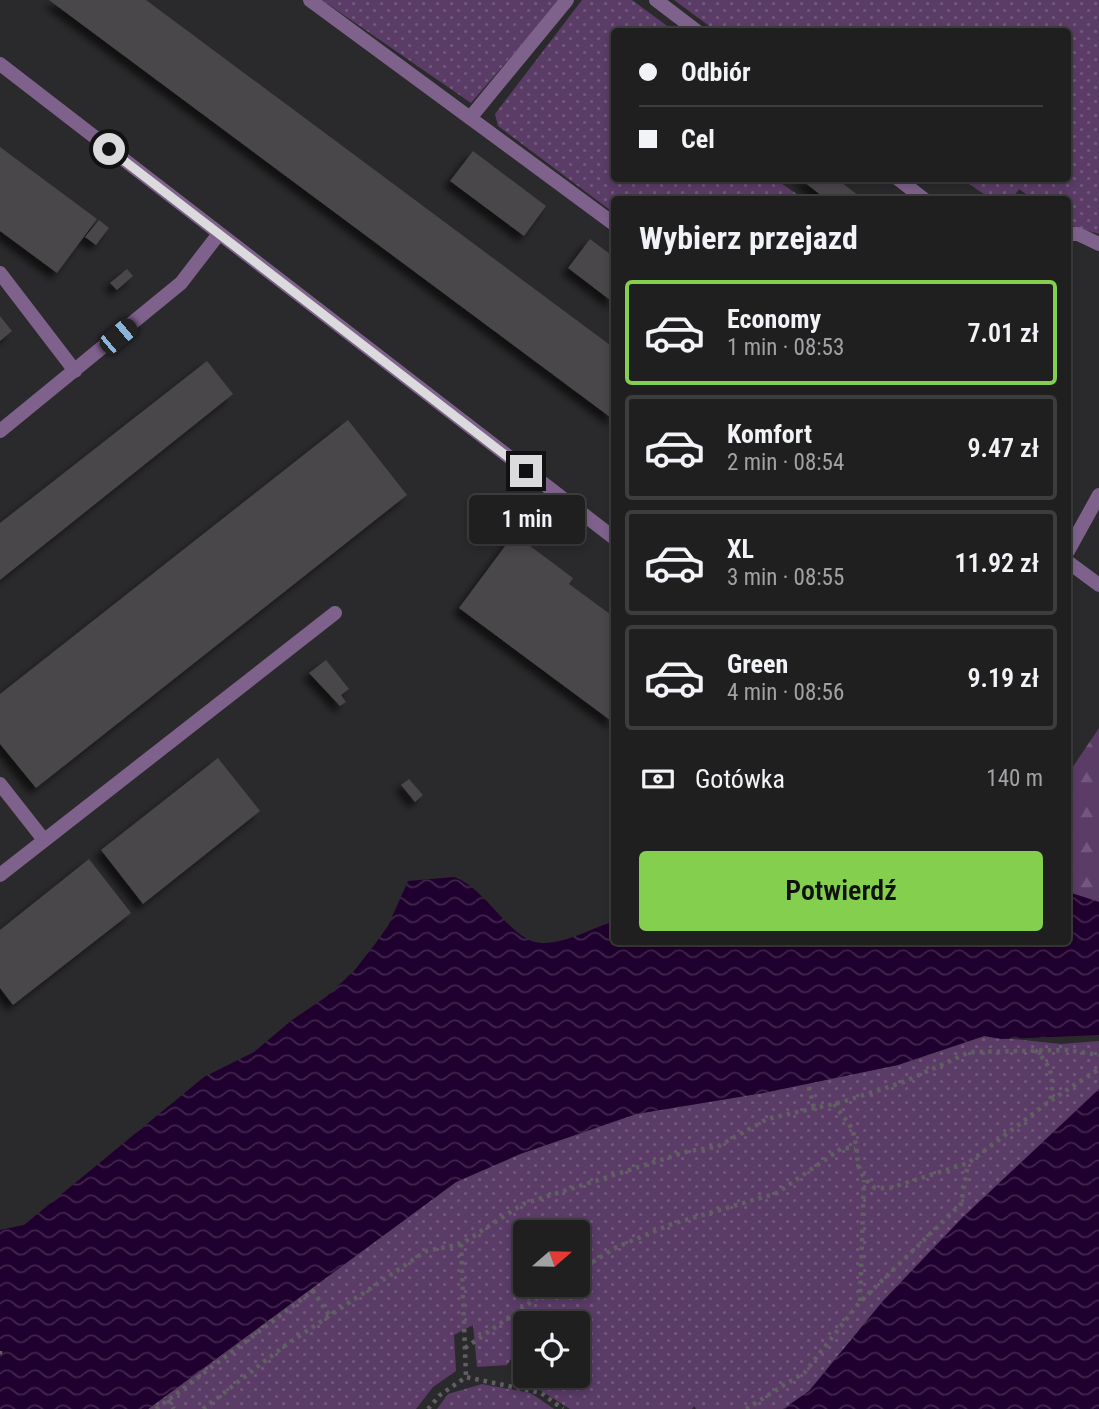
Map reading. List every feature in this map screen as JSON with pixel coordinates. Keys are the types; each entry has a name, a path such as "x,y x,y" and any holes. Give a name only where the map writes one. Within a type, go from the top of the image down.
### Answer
{"lane":[{"path":"310,0 611,222"},
{"path":"470,118 567,0"},
{"path":"656,0 693,28"},
{"path":"0,64 218,235 611,536"},
{"path":"902,182 920,196"},
{"path":"1071,234 1078,234 1099,244"},
{"path":"0,431 181,283 218,235"},
{"path":"0,273 75,371"},
{"path":"1071,546 1099,495"},
{"path":"1071,564 1099,585"},
{"path":"0,875 335,613"},
{"path":"0,784 44,839"}],"path":[{"path":"1035,1050 1051,1068 1054,1082 1050,1101"},
{"path":"203,1409 329,1315 426,1251 461,1244 523,1204 689,1151 717,1147 767,1119 834,1104 901,1083 970,1052 1035,1050 1099,1055"},
{"path":"834,1104 853,1131 857,1165 864,1179 875,1188 890,1188 968,1163 1050,1101 1099,1069"},
{"path":"809,1087 814,1108"},
{"path":"590,1264 617,1247 672,1224 777,1193 842,1148 855,1148"},
{"path":"746,1409 805,1372 860,1302 961,1204 968,1163"},
{"path":"860,1302 864,1179"},
{"path":"461,1244 466,1377"},
{"path":"156,1409 313,1291 329,1315"},
{"path":"464,1349 538,1297"},
{"path":"428,1409 440,1395 466,1377 541,1393 563,1409"},
{"path":"168,1400 174,1409"}],"green space":[{"path":"322,0 560,0 471,103"},
{"path":"582,0 632,0 670,28 611,28 611,182 779,182 800,196 611,196 611,211 498,126 495,114"},
{"path":"674,0 1099,0 1099,234 1071,226 1071,196 1029,196 1019,189 1014,196 987,196 966,182 1071,182 1071,28 712,28"},
{"path":"1099,728 1099,902 1071,893 1071,770"},
{"path":"984,1036 1061,1044 1099,1041 1099,1089 809,1392 784,1409 696,1409 694,1406 692,1409 570,1409 537,1388 590,1388 590,1311 513,1311 513,1356 507,1365 477,1367 473,1325 454,1335 456,1371 433,1387 416,1409 148,1409 456,1182 520,1154 636,1114 763,1093 897,1065"},
{"path":"482,1384 531,1393 554,1409 437,1409 448,1394"}],"water":[{"path":"454,877 478,892 509,925 531,941 551,943 611,922 611,945 1071,945 1071,893 1099,902 1099,1035 1001,1039 984,1036 898,1065 763,1093 636,1114 520,1154 456,1182 148,1409 0,1409 0,1230 24,1225 204,1077 254,1052 292,1020 326,997 354,971 388,926 408,881"},
{"path":"1099,1089 1099,1409 783,1409 809,1391 882,1302 962,1218"}],"building":[{"path":"49,0 146,0 611,346 611,418"},
{"path":"0,147 97,219 57,273 0,231"},
{"path":"473,151 546,206 524,236 450,181"},
{"path":"804,182 841,182 859,196 822,196"},
{"path":"99,220 109,228 96,245 85,237"},
{"path":"590,239 611,255 611,301 568,268"},
{"path":"127,269 133,276 117,290 110,283"},
{"path":"0,316 12,331 0,341"},
{"path":"207,361 233,394 0,580 0,523"},
{"path":"348,420 407,495 36,788 0,744 0,694"},
{"path":"514,534 573,578 569,584 611,615 611,721 459,608"},
{"path":"326,660 349,689 341,695 346,702 340,706 309,673"},
{"path":"218,758 260,811 143,904 101,850"},
{"path":"409,779 423,795 415,802 401,785"},
{"path":"89,859 131,913 13,1005 0,988 0,930"}],"route":[{"path":"109,149 526,471"}]}
